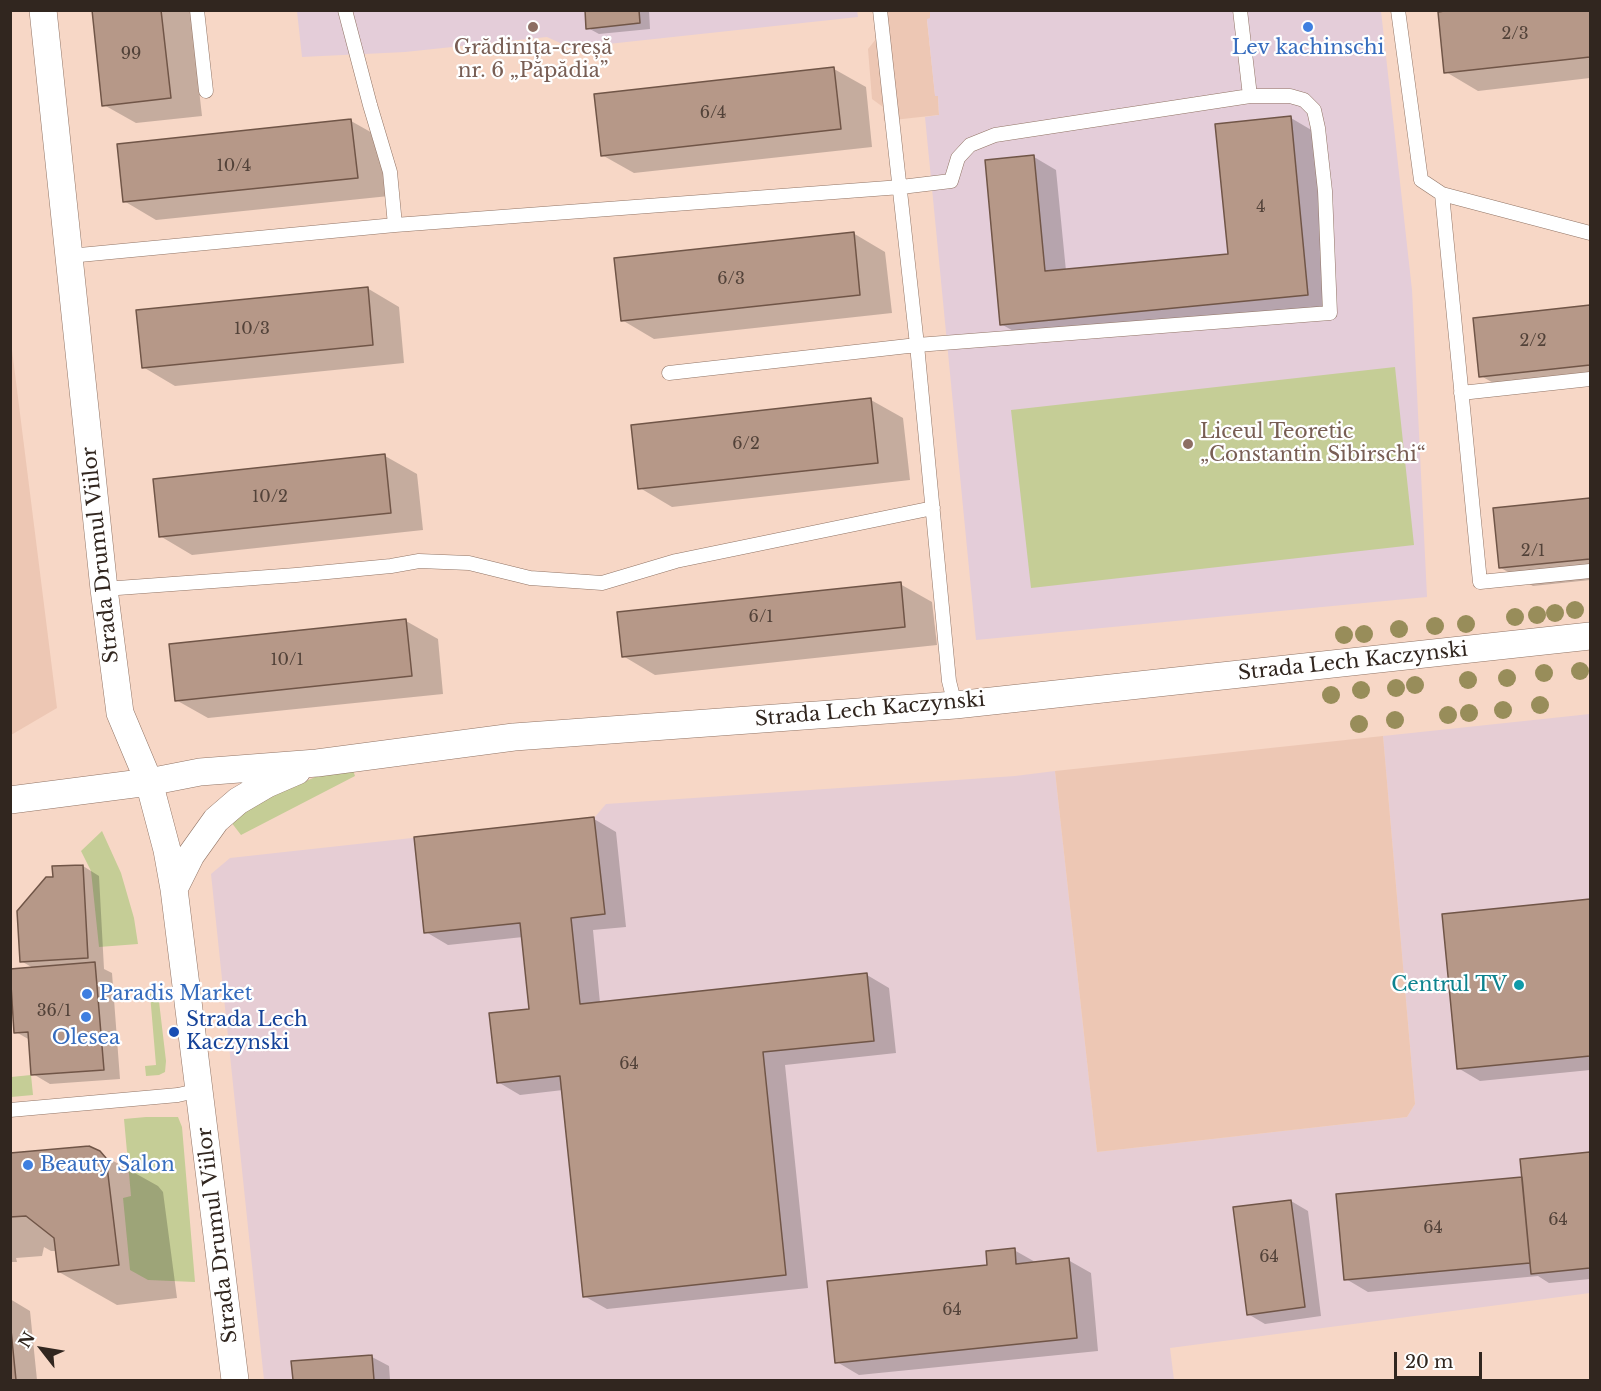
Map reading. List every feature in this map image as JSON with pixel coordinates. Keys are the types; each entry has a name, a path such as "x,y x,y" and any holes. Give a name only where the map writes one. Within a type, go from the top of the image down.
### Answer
{"street":[{"name":"Strada Drumul Viilor","path":"43,10 104,589 120,713 149,782 167,850 174,889 235,1380"},
{"name":"Strada Lech Kaczynski","path":"10,800 149,782 200,772 317,763 514,737 955,705 1590,636"},
{"path":"174,889 191,855 216,820 238,801 267,784 317,763"}],"lane":[{"path":"197,10 206,91"},
{"path":"345,10 390,172 395,225"},
{"path":"880,10 901,187 949,681 955,705"},
{"path":"1240,10 1250,96"},
{"path":"1398,10 1421,180 1442,194 1590,233"},
{"path":"69,256 395,225 901,187 951,181 958,158 970,145 995,135 1250,96 1290,96 1304,100 1314,110 1324,190 1330,313 917,345 669,373"},
{"path":"1442,194 1480,582 1590,571"},
{"path":"1461,393 1590,379"},
{"path":"104,589 296,575 391,566 419,561 469,563 530,578 602,583 676,561 933,508"},
{"path":"10,1110 178,1095 200,1090"}],"shaded area":[{"name":"Grădinița-creșă nr. 6 „Păpădia”","path":"857,10 858,17 571,48 547,37 405,52 302,57 297,11"},
{"path":"873,11 930,11 930,19 927,20 939,115 884,121 883,107 872,99 868,49 876,39"},
{"name":"Liceul Teoretic „Constantin Sibirschi“","path":"930,11 1381,11 1412,290 1427,597 976,640 925,117 939,115 927,19 930,18"},
{"path":"11,342 57,708 10,735"},
{"path":"1590,714 1590,1293 1170,1348 1174,1380 264,1380 211,874 230,858 594,818 606,804 1015,776 1055,771 1097,1152 1407,1117 1415,1104 1383,736"},
{"path":"1383,736 1415,1104 1407,1117 1097,1152 1055,771"}],"green space":[{"path":"1395,367 1414,545 1031,588 1011,410"},
{"path":"353,770 355,776 241,835 231,822 245,808 322,774"},
{"path":"102,831 121,873 134,918 138,944 99,947 91,871 81,851"},
{"path":"158,993 166,1061 165,1072 146,1076 145,1066 156,1065 150,994"},
{"path":"31,1075 33,1095 11,1097 11,1077"},
{"path":"178,1117 182,1127 195,1282 148,1280 130,1270 123,1198 131,1196 124,1119"}],"building":[{"path":"92,10 161,10 171,98 102,106"},
{"path":"585,10 639,10 640,23 586,29"},
{"path":"1451,10 1590,10 1590,57 1444,73 1438,12"},
{"path":"834,67 841,129 601,156 594,94"},
{"path":"1291,116 1308,295 1000,325 985,160 1034,155 1045,271 1228,254 1215,124"},
{"path":"351,119 358,178 123,202 117,144"},
{"path":"854,232 860,295 621,321 614,258"},
{"path":"368,287 373,345 142,368 136,310"},
{"path":"1590,305 1590,365 1479,377 1473,318"},
{"path":"871,398 878,463 638,489 631,425"},
{"path":"385,454 391,513 159,537 153,479"},
{"path":"1590,498 1590,559 1499,568 1493,508"},
{"path":"901,582 905,627 622,657 617,612"},
{"path":"406,619 412,676 175,701 169,644"},
{"path":"594,817 605,914 571,918 580,1004 867,973 874,1041 763,1052 786,1275 583,1297 560,1076 497,1083 489,1013 529,1009 520,923 424,933 414,837"},
{"path":"83,865 88,958 20,962 17,911 46,877 53,877 52,866"},
{"name":"Centrul TV","path":"1590,899 1590,1056 1457,1069 1442,914"},
{"path":"95,962 104,1070 31,1075 28,1032 14,1033 10,969"},
{"path":"89,1146 100,1151 106,1158 119,1265 58,1272 54,1238 26,1216 10,1217 10,1153"},
{"path":"1590,1152 1590,1268 1531,1274 1520,1159"},
{"path":"1522,1177 1530,1263 1344,1280 1336,1194"},
{"path":"1291,1200 1305,1307 1247,1315 1233,1207"},
{"path":"1015,1248 1016,1264 1069,1258 1077,1338 835,1363 827,1281 987,1265 986,1251"},
{"path":"10,1320 16,1380 10,1380"},
{"path":"372,1355 374,1380 293,1380 291,1361"}],"place":[{"name":"Grădinița-creșă nr. 6 „Păpădia”","path":"533,27"},
{"name":"Lev kachinschi","path":"1308,27"},
{"name":"Liceul Teoretic „Constantin Sibirschi“","path":"1188,444"},
{"name":"Centrul TV","path":"1519,985"},
{"name":"Paradis Market","path":"87,994"},
{"name":"Olesea","path":"86,1017"},
{"name":"Strada Lech Kaczynski","path":"174,1032"},
{"name":"Beauty Salon","path":"28,1165"}]}
